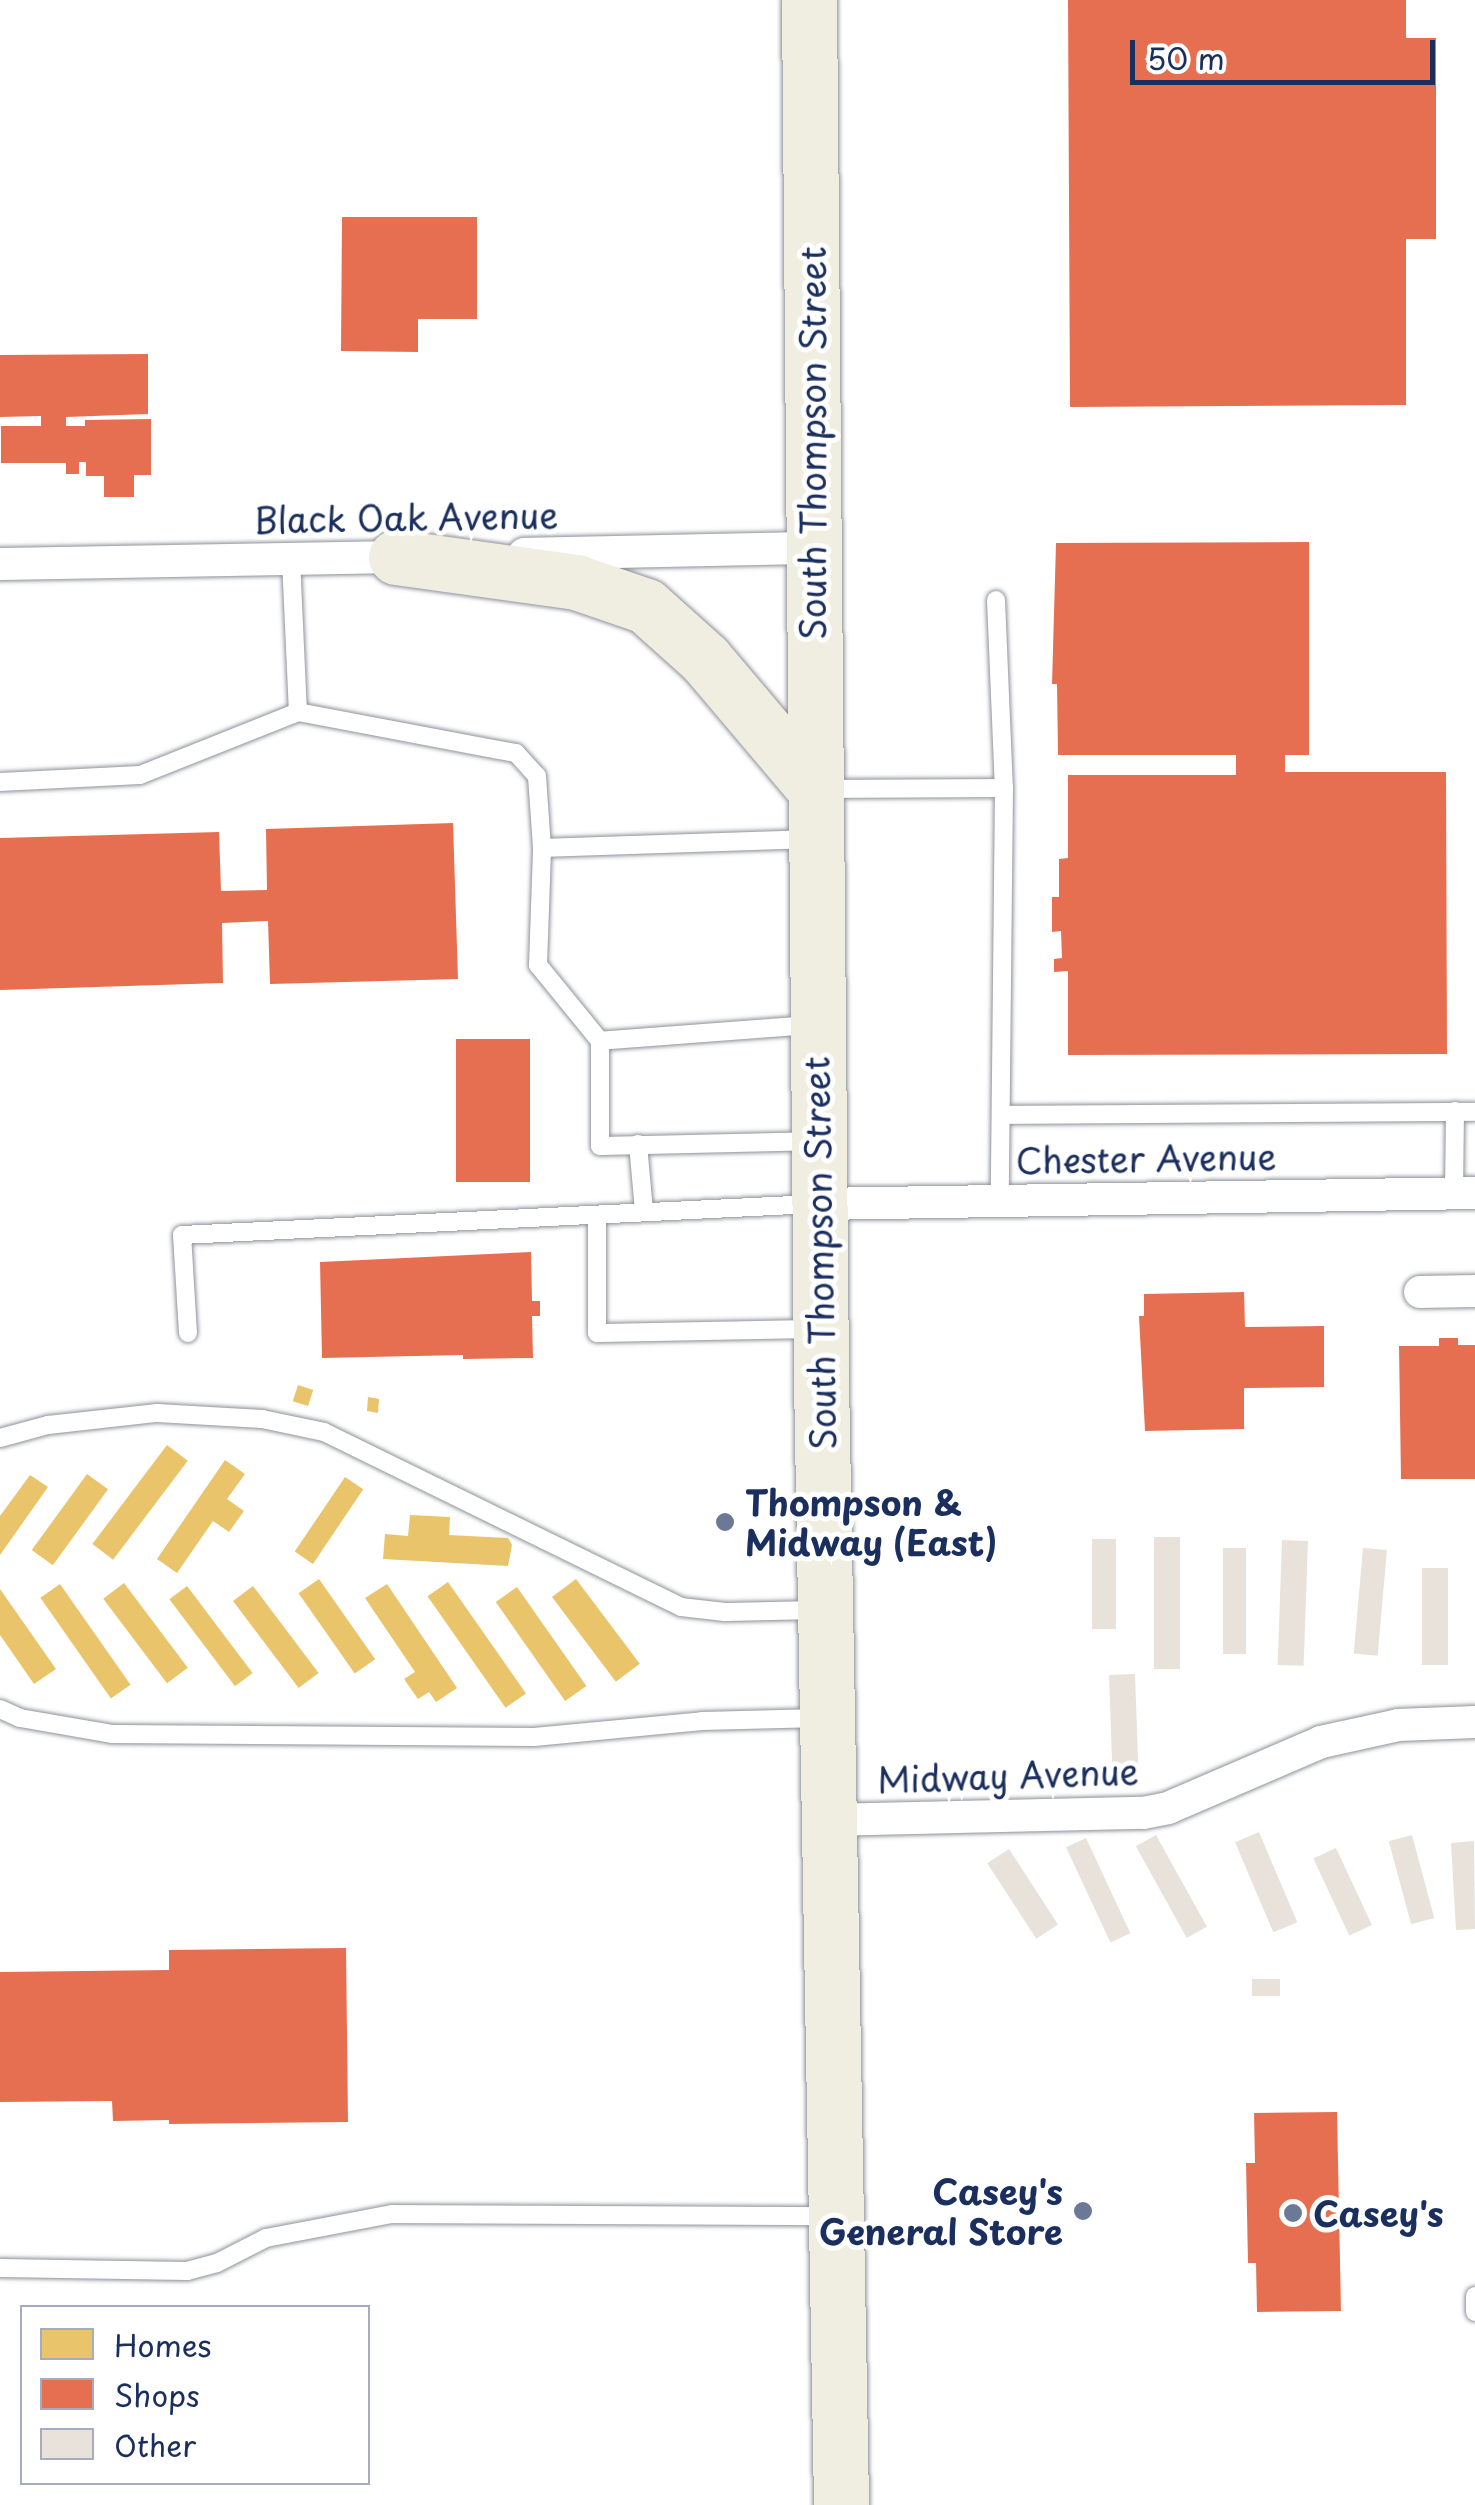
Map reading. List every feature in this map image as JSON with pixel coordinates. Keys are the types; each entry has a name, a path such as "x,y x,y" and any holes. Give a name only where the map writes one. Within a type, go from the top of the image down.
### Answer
{"highway":[{"name":"South Thompson Street","path":"808,0 826,1820 841,2505"},
{"path":"396,557 576,582 646,606 705,659 815,814"}],"street":[{"name":"Black Oak Avenue","path":"0,564 814,548"},
{"name":"Chester Avenue","path":"819,1204 1464,1193"},
{"path":"1420,1292 1475,1291"},
{"name":"Midway Avenue","path":"826,1820 1143,1813 1168,1808 1321,1742 1398,1724 1475,1722"}],"lane":[{"path":"292,559 298,712"},
{"path":"996,600 1004,788 1000,1201"},
{"path":"0,782 140,774 298,712 516,753 536,776 542,848 538,965 600,1042 600,1146 818,1141"},
{"path":"542,848 1004,788"},
{"path":"600,1042 816,1024"},
{"path":"1455,1112 1464,1193"},
{"path":"1001,1114 1475,1112"},
{"path":"638,1144 644,1211"},
{"path":"188,1333 182,1235 819,1204"},
{"path":"598,1215 597,1332 820,1329"},
{"path":"0,1438 48,1425 157,1414 324,1432 681,1607 725,1612 824,1610"},
{"path":"0,1710 20,1718 112,1734 255,1736 534,1737 702,1721 825,1718"},
{"path":"0,2268 188,2271 217,2264 266,2238 392,2214 835,2216"},
{"path":"1475,2296 1475,2312"}],"building: Homes":[{"path":"298,1385 313,1390 308,1406 293,1401"},
{"path":"368,1397 379,1399 378,1413 367,1411"},
{"path":"167,1445 188,1461 113,1560 92,1544"},
{"path":"225,1460 245,1474 227,1499 244,1511 229,1532 213,1521 177,1573 157,1559"},
{"path":"87,1474 108,1489 53,1565 32,1550"},
{"path":"30,1475 48,1487 0,1555 0,1516"},
{"path":"345,1477 363,1489 313,1564 295,1552"},
{"path":"410,1515 450,1517 449,1535 508,1538 512,1545 508,1566 383,1559 385,1534 408,1536"},
{"path":"319,1579 375,1659 355,1674 299,1593"},
{"path":"576,1579 640,1664 616,1682 552,1597"},
{"path":"448,1582 526,1693 506,1708 428,1596"},
{"path":"124,1583 188,1668 167,1683 103,1599"},
{"path":"60,1584 131,1685 111,1699 40,1598"},
{"path":"387,1584 457,1688 436,1702 429,1692 418,1699 404,1679 415,1672 365,1598"},
{"path":"187,1586 253,1673 235,1686 169,1599"},
{"path":"253,1586 319,1673 299,1688 233,1601"},
{"path":"517,1587 586,1686 565,1701 496,1602"},
{"path":"0,1589 56,1669 34,1684 0,1635"}],"building: Shops":[{"path":"1068,0 1406,0 1406,38 1436,38 1436,239 1406,239 1406,405 1070,407"},
{"path":"342,217 477,217 477,319 418,319 418,352 341,351"},
{"path":"148,354 148,414 66,417 66,426 85,426 85,420 151,419 151,475 134,475 134,497 104,497 104,476 86,476 86,462 79,462 79,474 66,474 66,463 1,463 1,426 41,426 41,416 0,417 0,355"},
{"path":"1309,542 1309,755 1285,755 1285,772 1446,772 1447,1054 1068,1055 1068,971 1054,972 1054,959 1062,958 1061,931 1052,932 1052,897 1059,897 1059,859 1068,858 1068,775 1236,775 1236,755 1058,755 1057,684 1052,684 1056,543"},
{"path":"453,823 458,979 270,984 268,921 222,923 223,983 0,990 0,838 219,832 221,891 267,890 266,829"},
{"path":"456,1039 530,1039 530,1182 456,1182"},
{"path":"531,1252 532,1301 540,1301 540,1316 532,1316 533,1358 322,1358 320,1262"},
{"path":"1244,1292 1245,1327 1324,1326 1324,1387 1244,1388 1244,1429 1145,1431 1139,1316 1144,1316 1144,1294"},
{"path":"1439,1338 1458,1338 1458,1345 1475,1345 1475,1479 1401,1479 1399,1346 1439,1346"},
{"path":"346,1948 348,2122 113,2121 112,2101 0,2102 0,1972 169,1970 169,1950"},
{"name":"Casey's","path":"1337,2112 1341,2311 1257,2312 1256,2263 1248,2263 1246,2163 1255,2163 1254,2113"}],"building: Other":[{"path":"1154,1537 1180,1537 1180,1669 1154,1669"},
{"path":"1092,1539 1116,1539 1116,1629 1092,1629"},
{"path":"1282,1540 1308,1541 1304,1666 1278,1665"},
{"path":"1223,1548 1246,1548 1246,1654 1223,1654"},
{"path":"1363,1548 1387,1550 1378,1656 1354,1654"},
{"path":"1422,1568 1448,1568 1448,1665 1422,1665"},
{"path":"1135,1674 1138,1773 1112,1774 1109,1675"},
{"path":"1259,1832 1297,1922 1273,1932 1235,1842"},
{"path":"1156,1835 1207,1927 1187,1938 1136,1846"},
{"path":"1412,1835 1434,1918 1411,1924 1389,1841"},
{"path":"1086,1838 1130,1933 1110,1942 1066,1847"},
{"path":"1474,1841 1475,1929 1456,1930 1451,1843"},
{"path":"1336,1848 1372,1925 1349,1936 1313,1859"},
{"path":"1009,1849 1058,1924 1036,1939 987,1863"},
{"path":"1252,1979 1280,1979 1280,1996 1252,1996"}],"place":[{"name":"Thompson & Midway (East)","path":"725,1522"},
{"name":"Casey's General Store","path":"1083,2211"},
{"name":"Casey's","path":"1293,2213"}]}
